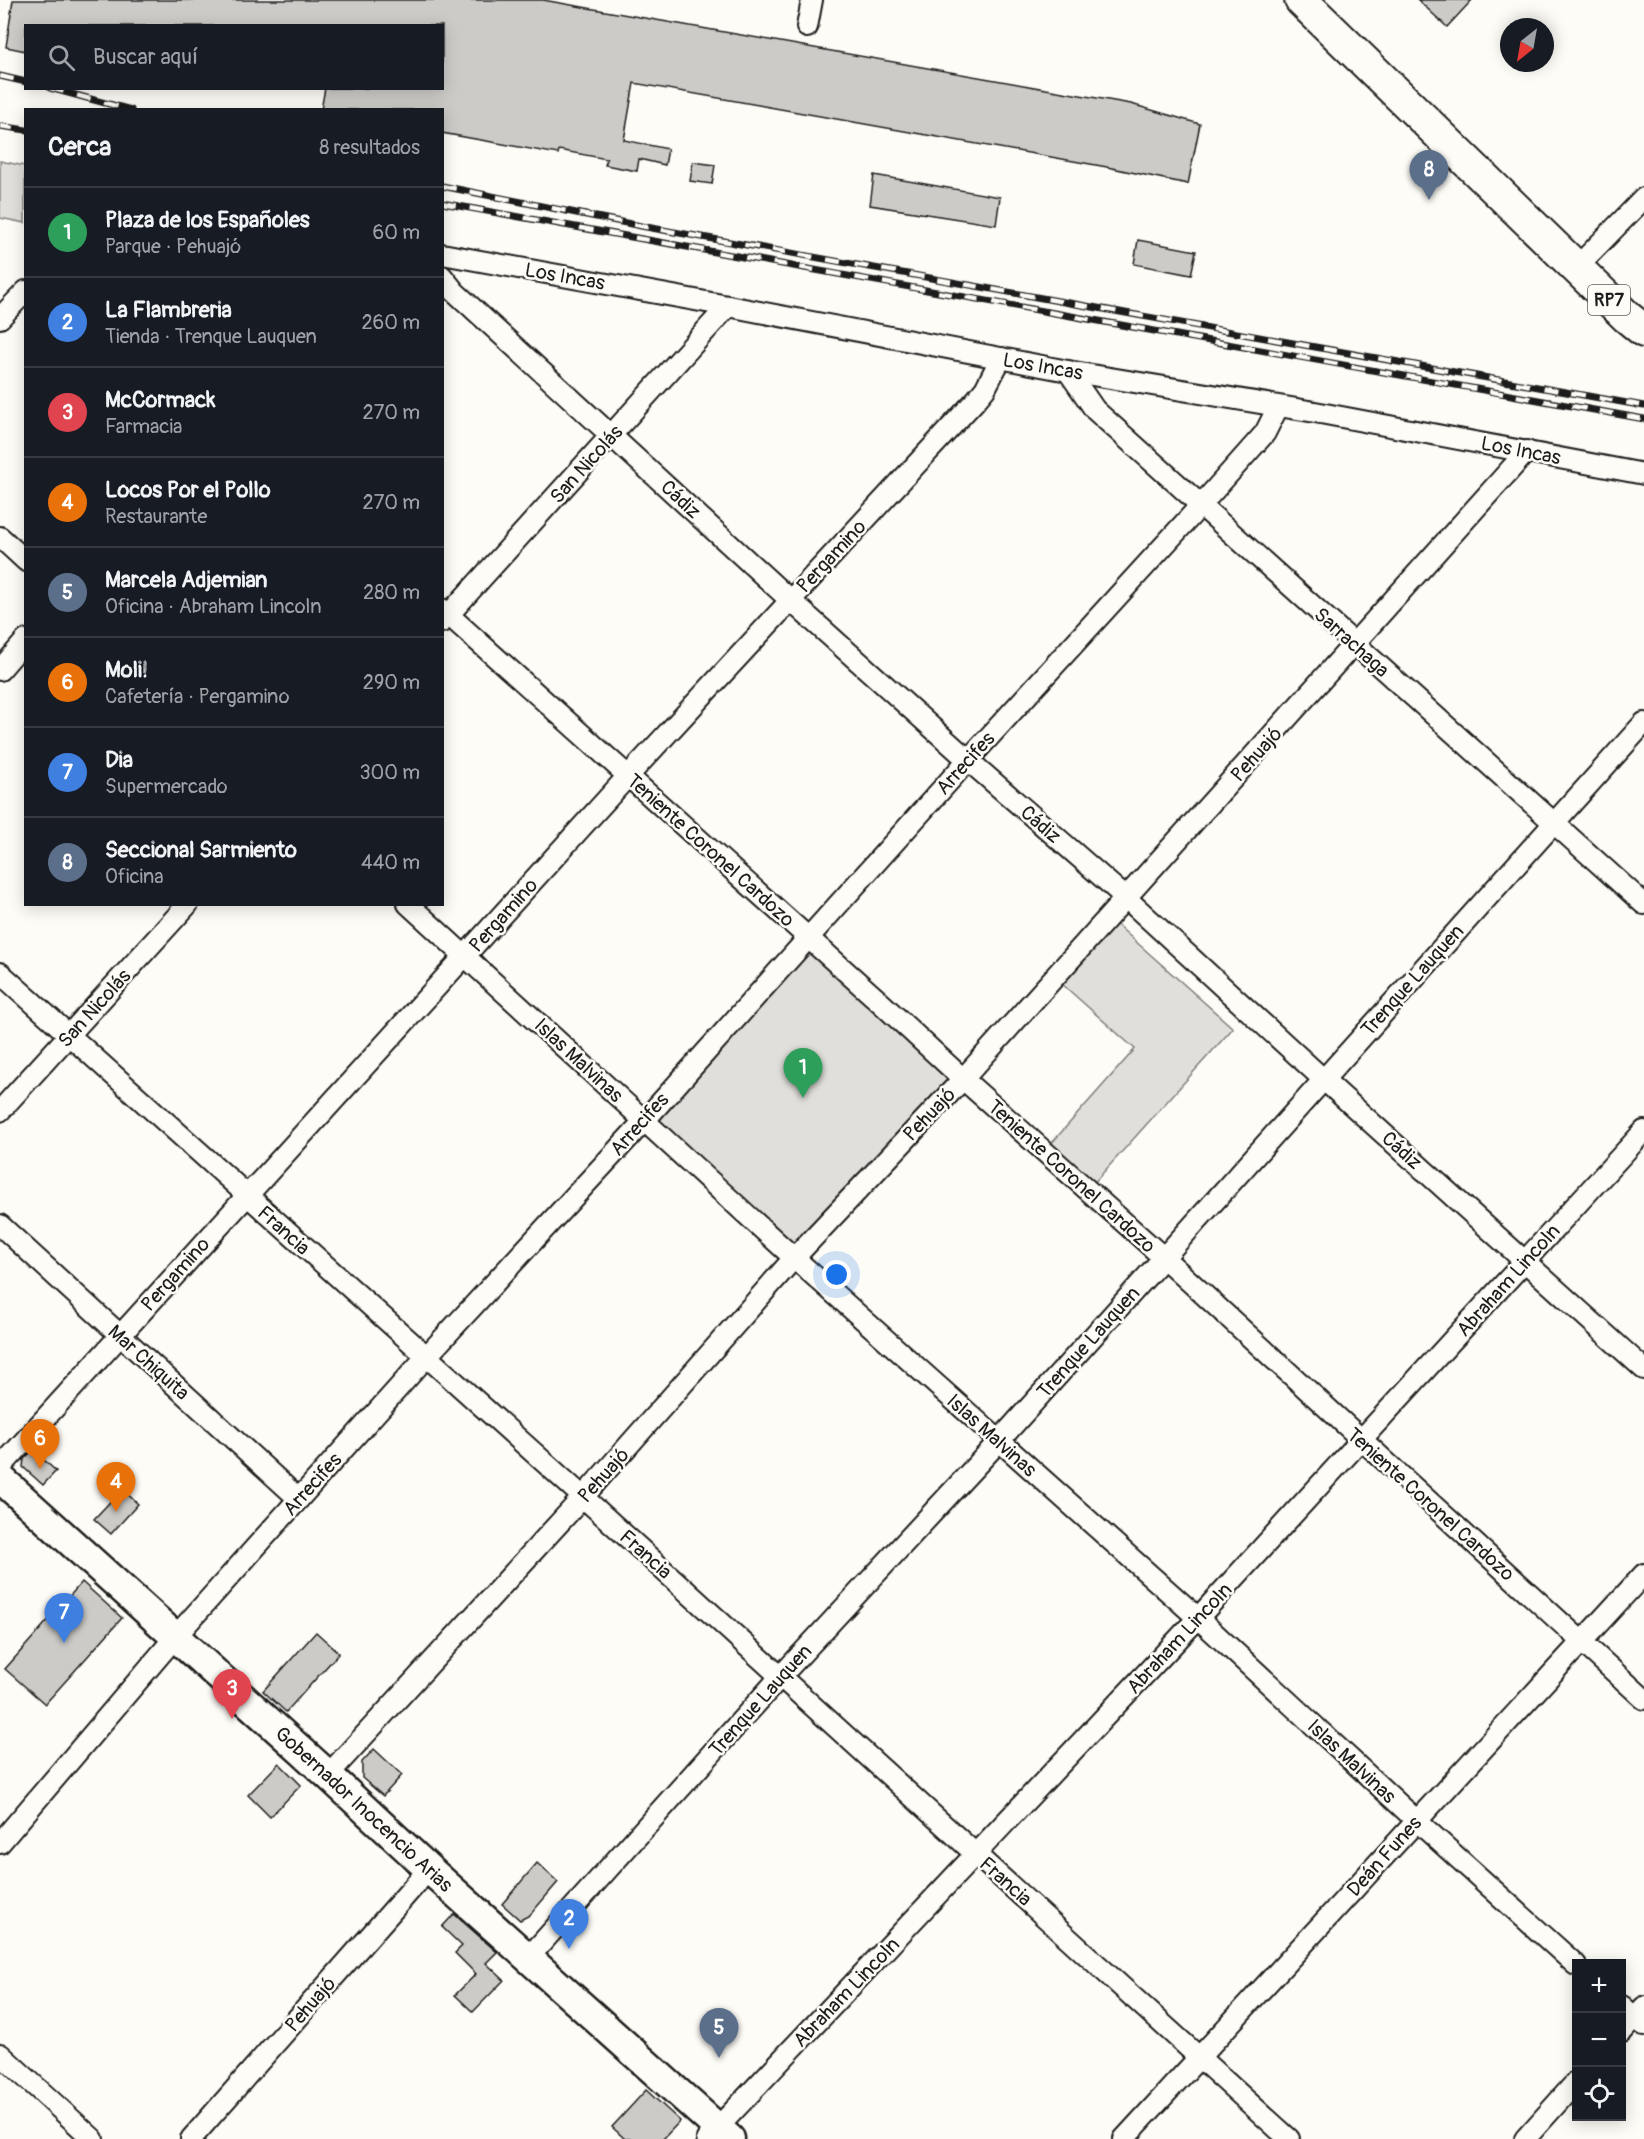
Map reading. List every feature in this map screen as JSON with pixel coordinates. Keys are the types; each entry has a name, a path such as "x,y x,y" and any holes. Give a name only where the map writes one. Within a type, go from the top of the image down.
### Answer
{"main road":[{"name":"RP7","path":"1301,0 1576,268 1644,331"}],"street":[{"path":"807,27 812,0"},
{"path":"1576,268 1644,198"},
{"name":"Los Incas","path":"444,254 1068,371 1527,451 1644,474"},
{"name":"Cádiz","path":"444,278 455,292 790,600 1126,898 1644,1370"},
{"path":"0,318 24,293"},
{"name":"San Nicolás","path":"445,615 728,306"},
{"name":"Pergamino","path":"0,1468 628,776 975,401 985,389 1001,358"},
{"name":"Sarrachaga","path":"1068,371 1095,410 1644,904"},
{"name":"Arrecifes","path":"0,1843 176,1636 426,1357 644,1121 1201,505 1265,433 1278,407"},
{"name":"Pehuajó","path":"328,1775 583,1497 794,1258 963,1079 1527,451"},
{"path":"0,537 24,559"},
{"name":"Teniente Coronel Cardozo","path":"445,615 628,776 1164,1258 1644,1699"},
{"path":"0,670 24,642"},
{"name":"Trenque Lauquen","path":"529,1957 781,1676 999,1441 1644,723"},
{"name":"San Nicolás","path":"0,1111 186,906"},
{"name":"Islas Malvinas","path":"410,906 794,1258 1198,1618 1572,1961"},
{"name":"Francia","path":"0,973 781,1676 1289,2139"},
{"name":"Abraham Lincoln","path":"718,2135 1198,1618 1644,1131"},
{"name":"Mar Chiquita","path":"0,1225 299,1499"},
{"name":"Gobernador Inocencio Arias","path":"0,1478 429,1869 529,1957 718,2135"},
{"name":"Deán Funes","path":"1124,2139 1201,2058 1644,1574"},
{"name":"Pehuajó","path":"191,2139 429,1869"},
{"path":"0,2054 93,2139"},
{"path":"1526,2139 1572,2087"}],"shaded area":[{"path":"0,161 24,166 24,223 0,218"},
{"path":"1116,924 1233,1028 1093,1184 1050,1145 1135,1049 1062,984"},
{"path":"810,950 950,1077 793,1243 659,1120"}],"building":[{"path":"13,0 543,0 1131,104 1200,124 1188,184 1107,167 634,83 624,140 668,149 665,165 639,159 637,171 605,165 607,159 559,150 558,154 444,133 444,108 321,108 325,90 444,90 444,24 24,24 24,51 6,47"},
{"path":"1418,0 1472,0 1447,27"},
{"path":"693,162 715,165 712,184 690,181"},
{"path":"874,175 1000,197 996,225 870,205"},
{"path":"1138,240 1196,251 1191,275 1134,264"},
{"path":"33,1450 56,1471 43,1485 23,1467 24,1459"},
{"path":"122,1489 138,1504 111,1534 94,1519"},
{"path":"82,1582 122,1618 45,1704 5,1669"},
{"path":"316,1632 339,1653 286,1712 263,1691"},
{"path":"374,1749 402,1775 383,1796 362,1778 362,1762"},
{"path":"279,1763 301,1785 270,1817 248,1795"},
{"path":"537,1863 558,1882 530,1915 520,1920 502,1904"},
{"path":"454,1914 497,1952 486,1963 504,1980 473,2012 455,1995 476,1974 455,1953 462,1946 442,1927"},
{"path":"646,2090 680,2121 663,2139 625,2139 612,2127"}],"railway":[{"path":"0,76 24,82"},
{"path":"57,90 124,108"},
{"path":"0,126 24,130"},
{"path":"444,186 646,227 1644,406"},
{"path":"444,203 1644,419"}],"place":[{"name":"Seccional Sarmiento","path":"1429,200"},
{"name":"Plaza de los Españoles","path":"803,1098"},
{"name":"Moli!","path":"40,1469"},
{"name":"Locos Por el Pollo","path":"116,1512"},
{"name":"Dia","path":"64,1643"},
{"name":"McCormack","path":"232,1719"},
{"name":"La Flambreria","path":"569,1949"},
{"name":"Marcela Adjemian","path":"719,2058"}]}
